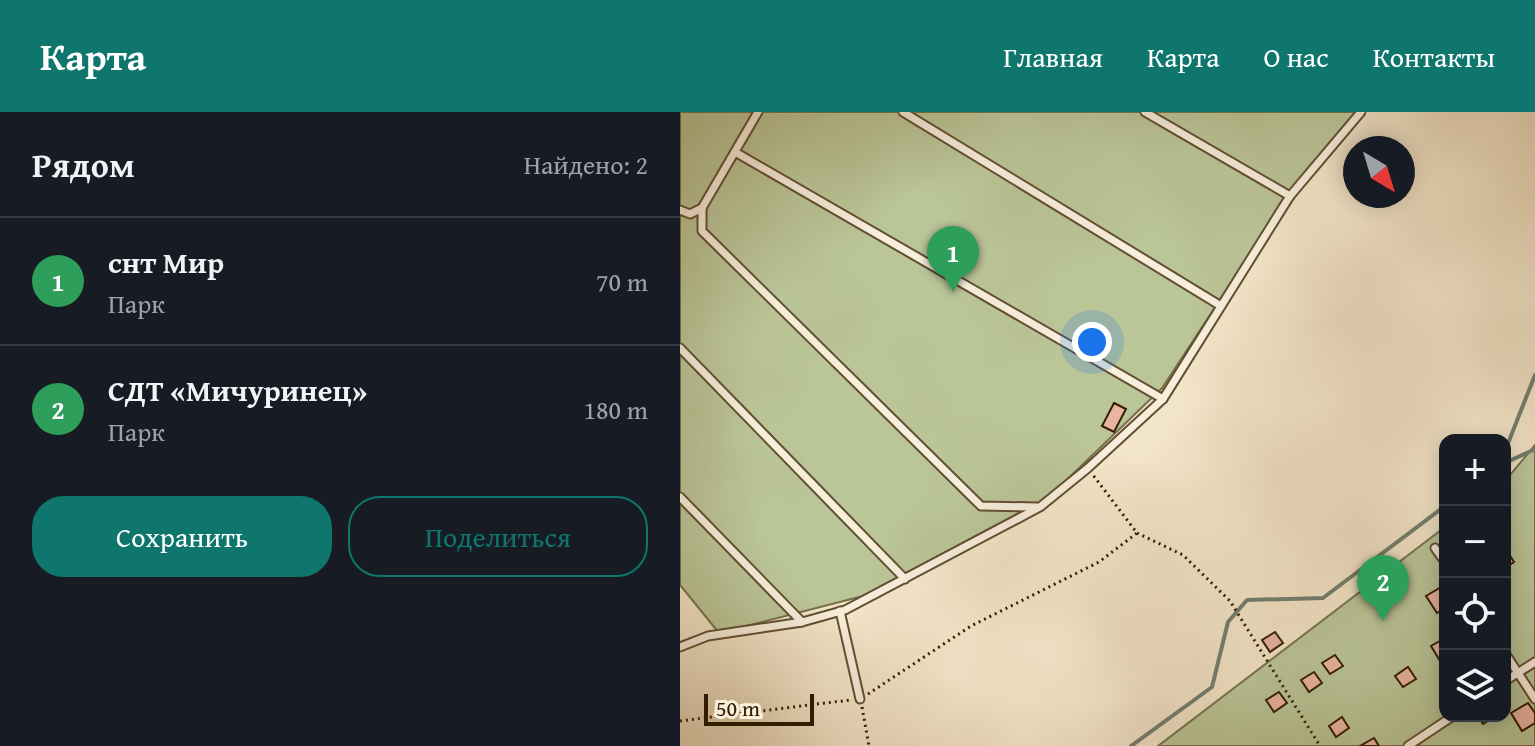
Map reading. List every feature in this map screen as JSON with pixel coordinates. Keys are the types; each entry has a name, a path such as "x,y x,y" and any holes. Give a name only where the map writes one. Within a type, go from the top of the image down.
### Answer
{"lane":[{"path":"758,112 702,208 702,231 981,506 1040,507"},
{"path":"903,112 1221,306"},
{"path":"1145,112 1290,196"},
{"path":"680,647 708,636 802,622 840,611 1040,507 1163,399 1290,196 1361,112"},
{"path":"735,152 1163,399"},
{"path":"680,210 690,214 702,208"},
{"path":"680,348 905,579"},
{"path":"680,497 802,622"},
{"path":"1435,548 1439,554"},
{"path":"840,611 860,699"},
{"path":"1511,662 1535,699"},
{"path":"1511,677 1535,662"},
{"path":"1408,746 1444,722"}],"path":[{"path":"1088,468 1137,533 1183,555 1230,601 1320,746"},
{"path":"680,721 860,699 971,626 1099,562 1137,533"},
{"path":"860,699 869,746"}],"green space":[{"path":"680,112 1359,112 1289,195 1162,388 1049,497 863,596 719,633 680,585"},
{"path":"1535,445 1535,746 1158,746 1439,532 1439,722 1511,722 1511,474"}],"building":[{"path":"1114,403 1126,409 1114,432 1102,426"},
{"path":"1439,588 1439,612 1437,613 1426,596"},
{"path":"1275,632 1283,643 1270,652 1262,640"},
{"path":"1439,641 1439,659 1431,646"},
{"path":"1335,655 1343,666 1330,674 1322,663"},
{"path":"1408,667 1416,679 1403,687 1395,676"},
{"path":"1314,672 1322,683 1309,692 1301,680"},
{"path":"1279,692 1287,703 1274,712 1266,700"},
{"path":"1528,703 1535,713 1535,723 1522,731 1511,713"},
{"path":"1342,717 1349,728 1336,737 1329,726"},
{"path":"1374,738 1379,746 1360,746"}],"waterway":[{"path":"1511,436 1535,375"},
{"path":"1511,460 1535,449"},
{"path":"1131,746 1212,687 1228,622 1247,600 1323,598 1439,511"}],"place":[{"name":"снт Мир","path":"953,292"},
{"name":"СДТ «Мичуринец»","path":"1383,621"}]}
